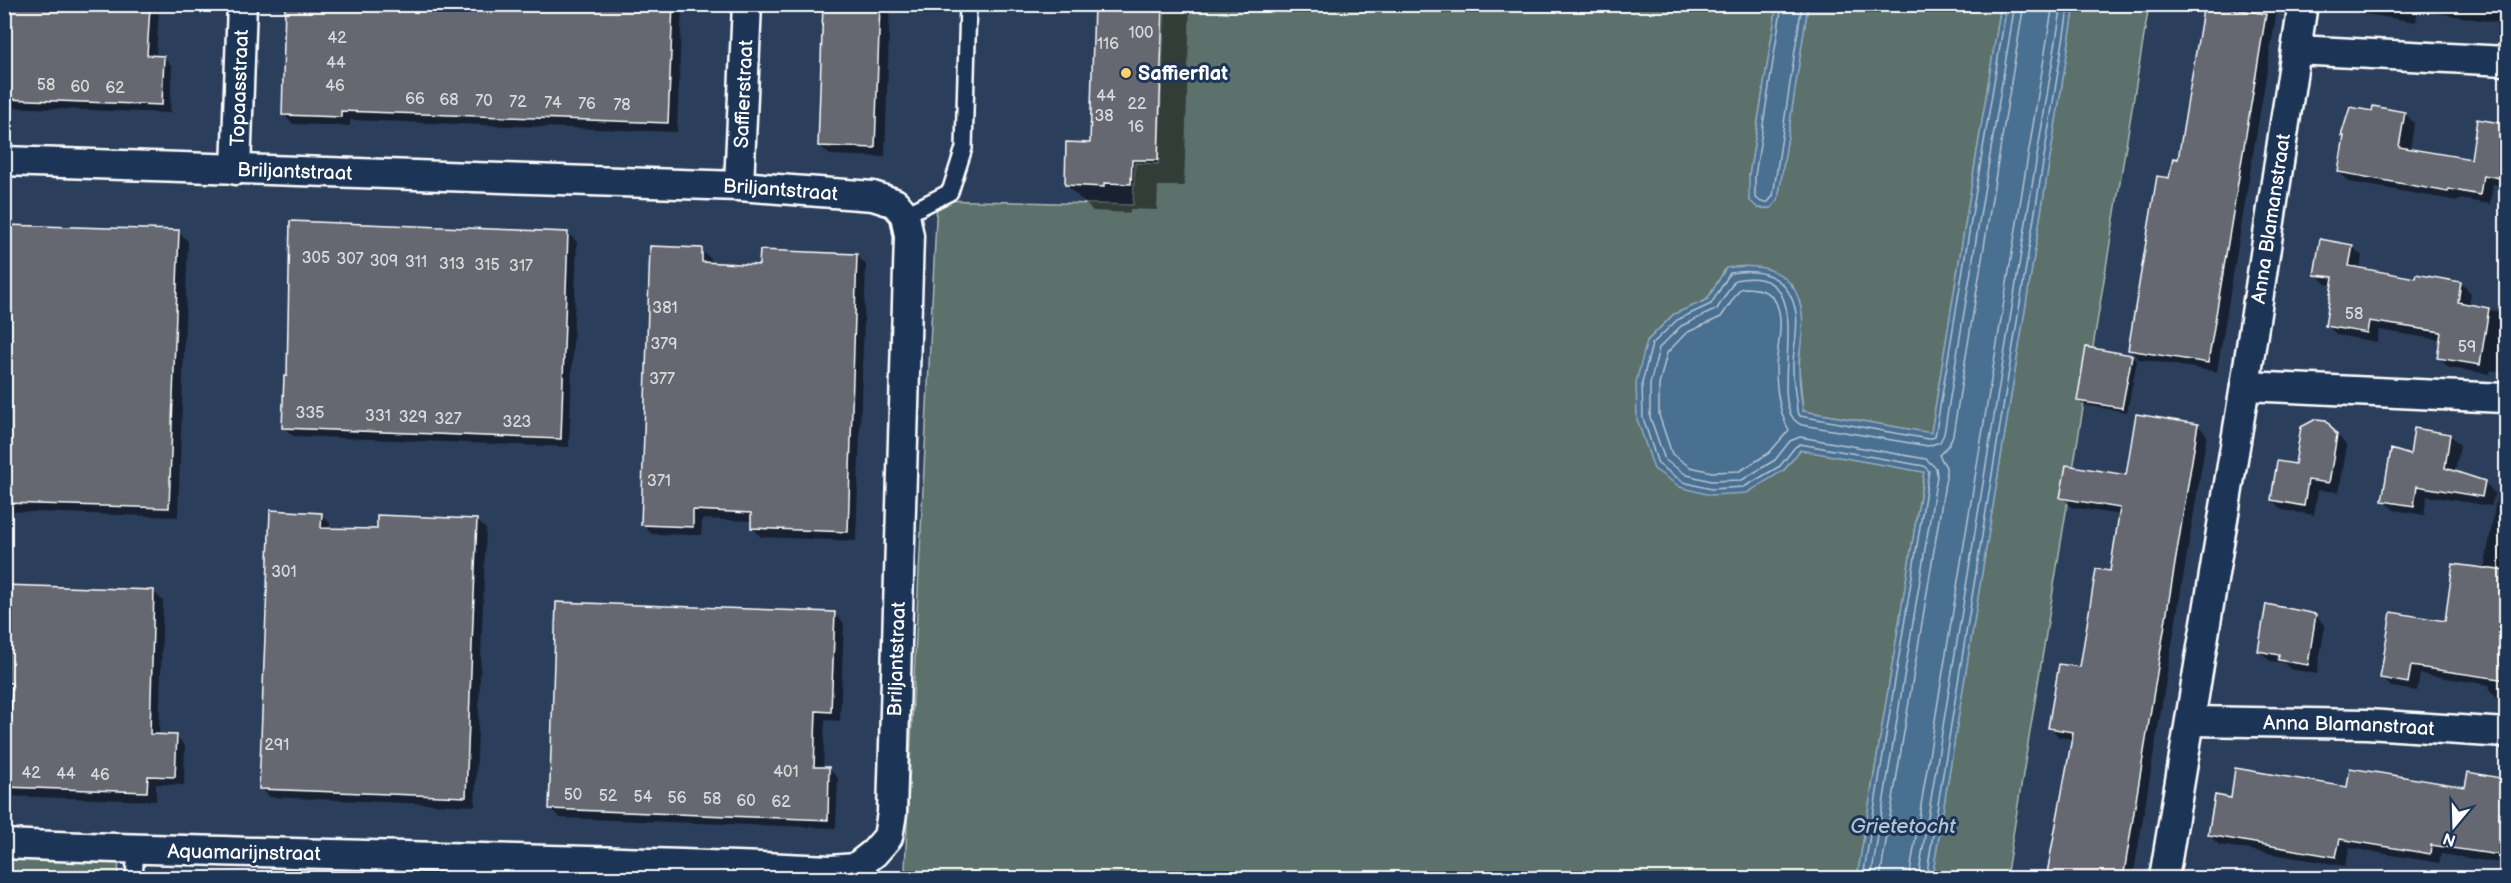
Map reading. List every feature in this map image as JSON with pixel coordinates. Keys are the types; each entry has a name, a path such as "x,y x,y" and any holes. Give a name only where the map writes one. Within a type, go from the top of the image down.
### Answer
{"street":[{"name":"Topaasstraat","path":"236,170 242,4"},
{"name":"Saffierstraat","path":"739,186 747,4"},
{"name":"Anna Blamanstraat","path":"2164,879 2245,386 2303,4"},
{"path":"2296,50 2506,61"},
{"name":"Briljantstraat","path":"4,161 739,186 873,196 895,202 905,215 909,236 909,257 892,813 888,837 874,853"},
{"path":"2245,386 2504,398"},
{"name":"Anna Blamanstraat","path":"2191,721 2367,724 2506,733"},
{"name":"Aquamarijnstraat","path":"4,844 494,859 648,870 831,870 855,868 874,853"}],"lane":[{"path":"905,215 950,192 964,148 968,4"},
{"path":"134,879 136,849"}],"green space":[{"path":"1165,5 1777,5 1749,176 1758,208 1770,208 1778,200 1808,5 2001,5 1931,433 1803,411 1799,369 1802,314 1792,284 1726,268 1707,300 1673,315 1647,341 1784,470 1800,450 1924,472 1857,878 918,878 905,869 937,200 1133,205 1135,163 1158,164"},
{"path":"2075,5 2149,5 2006,878 1932,878"},
{"path":"5,854 119,859 118,878 5,878"},
{"path":"154,873 406,878 154,878"}],"water":[{"path":"1777,5 1808,5 1778,200 1771,208 1758,208 1749,200 1749,176"},
{"name":"Grietetocht","path":"2001,5 2075,5 1932,878 1857,878 1924,472 1800,450 1784,470 1747,493 1710,495 1680,487 1654,469 1637,419 1636,382 1647,341 1674,314 1707,300 1726,268 1740,266 1765,269 1786,279 1799,299 1803,321 1799,362 1803,411 1931,433"}],"building":[{"path":"4,4 100,4 150,7 147,55 164,56 162,105 4,99"},
{"path":"285,4 673,4 668,123 341,111 341,117 282,115"},
{"path":"823,4 880,4 875,148 818,146"},
{"name":"Saffierflat","path":"1094,4 1163,4 1158,160 1132,160 1131,184 1104,183 1104,187 1065,185 1066,142 1090,143"},
{"path":"2204,4 2266,14 2208,363 2128,350 2157,176 2169,178 2173,158 2178,159"},
{"path":"2373,106 2405,112 2399,147 2471,159 2477,119 2506,124 2506,179 2483,175 2480,195 2449,189 2448,192 2338,172 2344,136 2341,136 2350,107 2372,111"},
{"path":"290,221 568,232 561,439 282,428 284,376 287,376"},
{"path":"4,225 179,230 169,508 4,503"},
{"path":"2320,239 2353,245 2349,266 2415,278 2416,274 2461,282 2458,302 2489,308 2480,365 2437,358 2441,332 2369,321 2367,333 2325,326 2333,277 2314,275"},
{"path":"650,246 702,248 702,262 759,265 760,250 857,254 848,532 751,528 751,513 693,510 693,527 641,525"},
{"path":"2086,347 2132,355 2122,408 2077,401"},
{"path":"2136,414 2198,424 2123,879 2046,879 2073,732 2048,728 2059,664 2080,667 2096,569 2110,571 2120,508 2060,498 2066,465 2126,475"},
{"path":"2316,419 2326,420 2337,435 2329,483 2308,480 2304,506 2271,500 2277,461 2295,464 2301,427"},
{"path":"2414,428 2450,434 2445,468 2485,481 2482,497 2417,486 2414,506 2382,501 2391,449 2410,455"},
{"path":"270,510 322,513 321,528 377,529 377,515 477,519 466,797 259,789"},
{"path":"2453,564 2506,571 2506,680 2411,666 2408,683 2380,678 2391,612 2445,621"},
{"path":"4,585 154,590 150,734 177,735 175,777 148,776 147,792 4,787 4,738 10,738 12,683 4,683"},
{"path":"556,602 835,612 831,712 816,711 814,767 829,767 828,820 549,809"},
{"path":"2266,604 2316,614 2308,665 2278,660 2279,655 2258,651"},
{"path":"2235,768 2347,787 2350,768 2465,787 2468,772 2506,779 2506,856 2431,845 2430,854 2340,839 2336,857 2208,835 2215,795 2231,798"}],"place":[{"name":"Saffierflat","path":"1126,73"}]}
